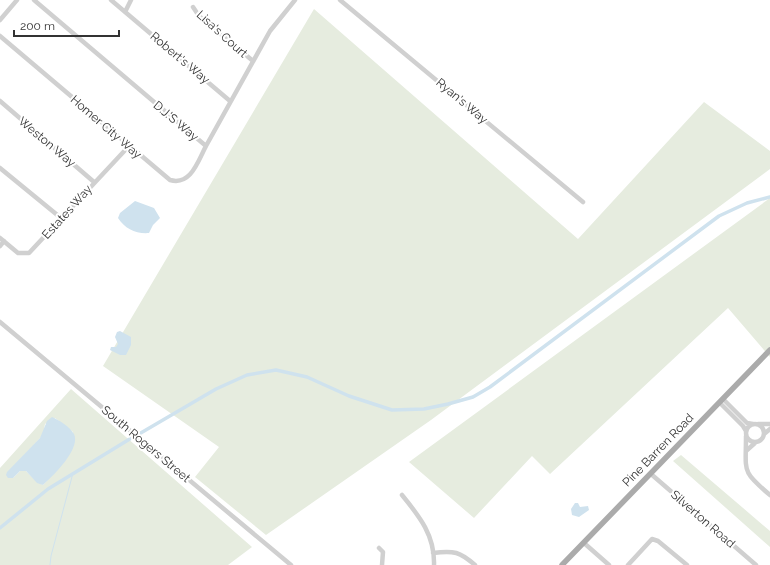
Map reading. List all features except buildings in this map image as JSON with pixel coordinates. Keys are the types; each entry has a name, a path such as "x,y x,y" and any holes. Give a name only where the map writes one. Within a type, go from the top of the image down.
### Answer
{"main road":[{"name":"Pine Barren Road","path":"562,565 770,350"}],"street":[{"path":"0,20 18,0"},
{"name":"D.J.'S Way","path":"34,0 206,146 270,31 295,0"},
{"name":"Robert's Way","path":"111,0 230,101"},
{"path":"125,12 131,0"},
{"name":"Ryan's Way","path":"340,0 583,202"},
{"name":"Lisa's Court","path":"193,6 199,16 253,61"},
{"name":"Homer City Way","path":"0,36 170,180 176,182 184,180 191,175 206,146"},
{"name":"Weston Way","path":"0,102 94,182"},
{"name":"Estates Way","path":"2,239 18,253 29,253 129,146"},
{"path":"0,168 61,218"},
{"path":"0,246 2,239"},
{"name":"South Rogers Street","path":"0,322 291,565"},
{"path":"721,401 747,422 763,428 764,434"},
{"path":"721,401 743,426 749,441 755,443"},
{"path":"770,424 755,424 748,426 746,434 745,464 747,474 770,495"},
{"path":"746,451 755,443 761,441 764,434 770,429"},
{"name":"Silverton Road","path":"651,474 756,565"},
{"path":"402,496 426,526 433,553 434,565"},
{"path":"628,565 652,539 658,541 687,565"},
{"path":"584,543 609,565"},
{"path":"379,548 383,552 382,565"},
{"path":"433,553 447,551 458,553 464,555 475,565"}],"shaded area":[{"path":"314,9 578,239 704,102 770,151 770,169 431,420 266,535 195,477 219,447 103,366"},
{"path":"770,198 770,357 728,308 550,474 532,456 474,518 409,462"},
{"path":"71,389 252,547 228,565 0,565 0,468","holes":["55,418 73,432 67,458 43,485 35,480 26,471 20,471 13,478 17,463 43,435 45,424"]},
{"path":"681,455 770,531 770,547 673,461"}],"water":[{"path":"135,201 154,208 160,218 153,225 149,233 135,232 127,228 118,218 120,213"},
{"path":"120,331 131,337 131,345 126,355 120,355 110,350 111,347 116,347 118,344 115,337 117,332"},
{"path":"52,417 64,424 74,434 74,447 65,462 43,485 37,483 26,471 20,471 13,478 8,478 6,475 7,472 40,438 47,421"},
{"path":"575,503 578,503 580,507 588,506 589,510 579,517 572,515 571,509"}],"waterway":[{"path":"139,434 216,389 247,375 276,370 307,377 349,396 392,410 424,409 473,397 490,387 719,216 747,203 770,197"},
{"path":"0,528 48,489 133,437"},
{"path":"50,565 51,556 73,473"}]}
